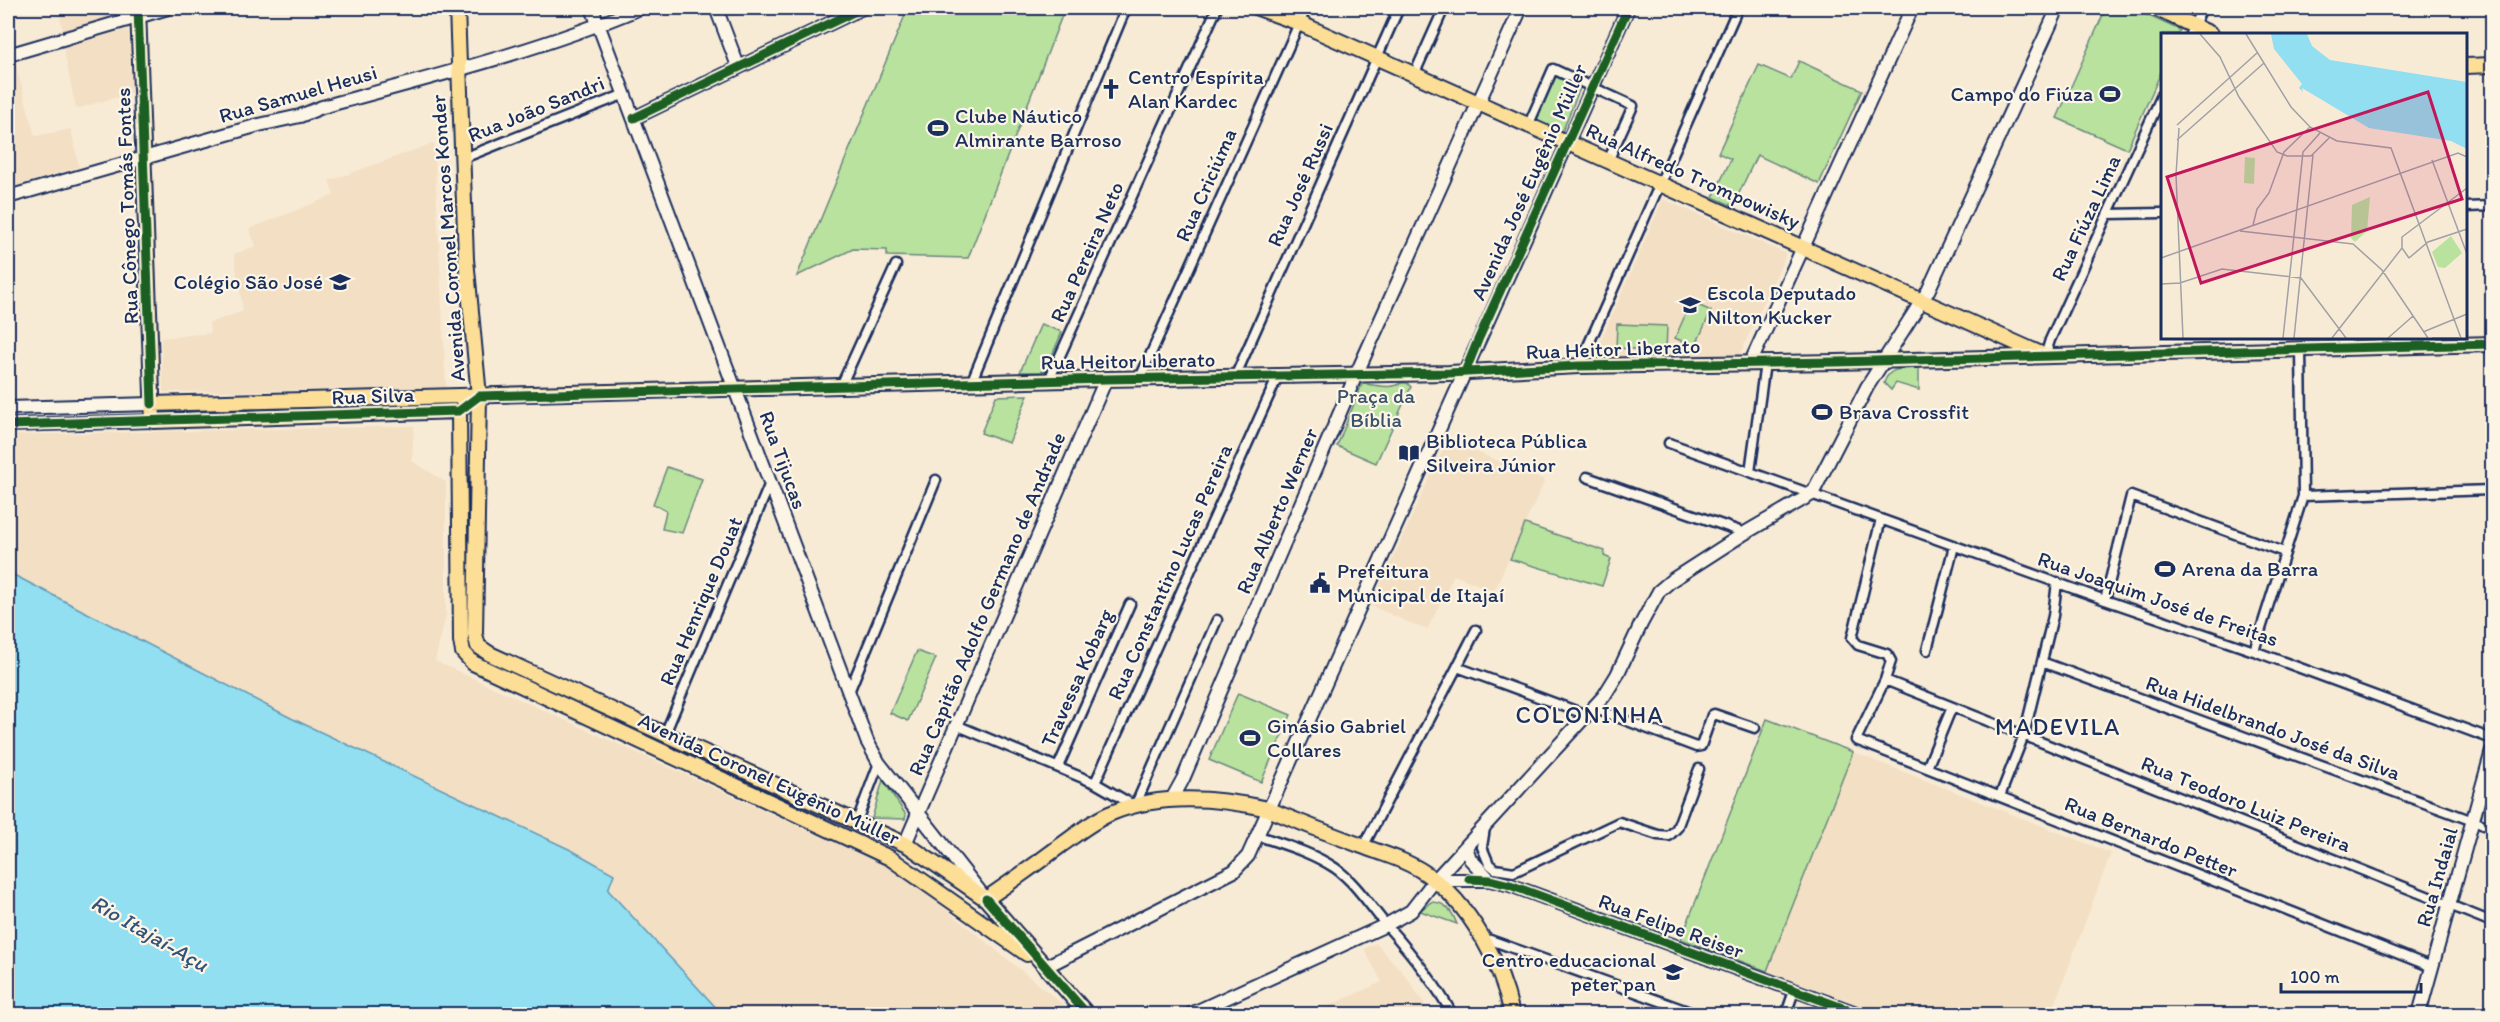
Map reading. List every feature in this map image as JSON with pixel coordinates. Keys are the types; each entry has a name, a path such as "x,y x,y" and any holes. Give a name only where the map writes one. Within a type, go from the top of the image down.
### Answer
{"main road":[{"name":"Avenida Coronel Marcos Konder","path":"457,8 466,259 479,396 475,634 478,646"},
{"name":"Rua Alfredo Trompowisky","path":"1258,8 1478,103 2045,356"},
{"path":"2155,8 2192,30"},
{"name":"Rua Cônego Tomás Fontes","path":"138,12 153,421"},
{"path":"2467,66 2493,65"},
{"name":"Rua Heitor Liberato","path":"735,389 1049,380 1356,375 1579,366 1750,364 2493,344"},
{"name":"Rua Silva","path":"152,404 735,389"},
{"path":"459,411 479,396"},
{"name":"Avenida Coronel Marcos Konder","path":"459,411 460,641 463,652"},
{"name":"Rua Silva","path":"153,421 459,411"},
{"name":"Avenida Coronel Eugênio Müller","path":"478,646 490,654 905,844 986,900 1046,967"},
{"name":"Avenida Coronel Eugênio Müller","path":"463,652 473,663 890,858 1046,967"},
{"path":"986,900 1089,825 1114,812 1172,799 1241,804 1268,809 1412,866 1435,880 1458,905 1480,936 1503,981 1512,1014"},
{"path":"1046,967 1087,1014"}],"street":[{"path":"8,55 138,12 168,8"},
{"name":"Rua Tijucas","path":"592,8 867,741 879,762 986,900"},
{"name":"Rua Samuel Heusi","path":"8,197 459,69 599,25 640,8"},
{"path":"716,8 738,66"},
{"path":"634,118 862,8"},
{"path":"971,382 1126,8"},
{"name":"Rua Pereira Neto","path":"1049,380 1217,8"},
{"name":"Rua Criciúma","path":"1140,378 1306,8"},
{"name":"Rua José Russi","path":"1235,377 1399,8"},
{"path":"1414,75 1444,8"},
{"name":"Rua Alberto Werner","path":"1172,799 1183,779 1356,375 1521,8"},
{"name":"Avenida José Eugênio Müller","path":"1046,967 1234,871 1248,856 1259,836 1268,809 1628,8"},
{"path":"1579,366 1738,8"},
{"path":"1750,364 1912,8"},
{"path":"1191,1014 1386,925 1411,911 1435,880 1590,712 1611,686 1659,591 1672,580 1745,533 1812,494 1867,387 1928,291 2058,8"},
{"path":"2192,30 2202,8"},
{"path":"1528,126 1553,69 1634,106 1608,161"},
{"name":"Rua João Sandri","path":"461,159 625,94"},
{"name":"Rua Fiúza Lima","path":"2045,356 2050,340 2161,99"},
{"path":"2467,207 2493,206"},
{"path":"2108,214 2161,213"},
{"path":"841,386 896,265"},
{"path":"2254,651 2303,496 2301,349"},
{"path":"1750,472 1765,363"},
{"name":"Rua Constantino Lucas Pereira","path":"1095,783 1278,376"},
{"name":"Rua Capitão Adolfo Germano de Andrade","path":"905,844 1106,379"},
{"name":"Rua Silva","path":"8,408 152,404"},
{"name":"Rua Silva","path":"8,424 153,421"},
{"name":"Rua Joaquim José de Freitas","path":"1669,442 2493,739"},
{"path":"1587,477 1745,533"},
{"path":"849,692 936,480"},
{"name":"Rua Henrique Douat","path":"665,734 771,483"},
{"path":"2303,496 2493,490"},
{"path":"2105,600 2131,496 2284,552"},
{"path":"1881,519 1852,638 1858,645 1889,656 1891,661 1885,680"},
{"path":"1927,650 1954,546"},
{"path":"2000,796 2024,735 2054,616 2057,582"},
{"name":"Travessa Kobarg","path":"1058,766 1130,604"},
{"path":"956,725 1058,766 1118,794 1135,806 1217,620"},
{"path":"1363,847 1476,630"},
{"name":"Rua Hidelbrando José da Silva","path":"2042,662 2493,828"},
{"path":"1457,667 1696,747 1701,747 1714,714 1755,728"},
{"name":"Rua Teodoro Luiz Pereira","path":"1885,680 2493,922"},
{"name":"Rua Bernardo Petter","path":"1885,680 1857,740 2432,967"},
{"path":"1927,768 1952,707"},
{"name":"Rua Indaial","path":"2419,1014 2493,751"},
{"path":"857,821 879,762"},
{"path":"1485,827 1482,847 1489,864 1495,869 1514,872 1619,822 1658,835 1669,836 1677,828 1699,769"},
{"path":"1259,836 1309,853 1336,869 1356,887 1427,974 1452,1014"},
{"path":"1466,847 1470,859 1490,880"},
{"path":"1510,885 1514,872"},
{"name":"Rua Felipe Reiser","path":"1435,880 1490,880 1510,885 1859,1014"},
{"path":"1480,936 1696,1014"},
{"path":"1786,1014 1794,991"}],"shaded area":[{"path":"58,8 132,9 127,13 63,31"},
{"path":"126,30 129,32 131,93 76,109 63,47"},
{"path":"15,61 35,136 71,129 79,167 8,188 8,64"},
{"name":"Colégio São José","path":"434,143 446,388 163,392 161,338 210,333 209,323 243,311 234,254 256,246 249,229 334,195 329,181"},
{"name":"Escola Deputado Nilton Kucker","path":"1663,199 1785,253 1740,354 1595,358 1594,356"},
{"path":"414,426 412,461 446,482 446,616 435,661 900,872 1075,1014 722,1014 608,890 614,874 573,851 291,718 8,572 8,435"},
{"path":"1447,440 1545,480 1494,591 1454,575 1427,630 1371,606"},
{"path":"1853,752 2111,853 2051,1014 1886,1014 1767,971"},
{"path":"1376,943 1405,975 1431,1014 1311,1014 1382,982 1364,949"}],"green space":[{"name":"Clube Náutico Almirante Barroso","path":"908,8 1065,8 968,258 887,256 887,250 853,249 797,276"},
{"name":"Campo do Fiúza","path":"2106,8 2131,8 2180,30 2178,33 2161,33 2161,72 2127,149 2057,118"},
{"path":"1799,61 1862,90 1819,184 1757,155 1733,206 1713,197 1731,159 1718,153 1759,65 1791,79"},
{"path":"1554,74 1581,86 1562,132 1535,120"},
{"path":"1691,302 1711,311 1695,347 1675,338"},
{"path":"1041,324 1062,332 1045,372 1020,372"},
{"path":"1617,324 1667,326 1666,351 1616,348"},
{"path":"1919,368 1919,390 1896,383 1891,390 1884,383 1893,371"},
{"name":"Praça da Bíblia","path":"1407,383 1411,387 1376,463 1337,446 1362,384 1387,386"},
{"path":"1028,395 1009,443 981,433 996,396"},
{"path":"667,467 702,479 682,533 662,529 666,511 653,504"},
{"path":"1525,524 1605,551 1604,556 1611,559 1602,586 1510,559"},
{"path":"917,651 936,658 908,721 890,713"},
{"name":"Ginásio Gabriel Collares","path":"1238,693 1291,715 1261,782 1209,760"},
{"path":"1767,719 1853,752 1767,971 1681,939"},
{"path":"883,780 906,815 905,819 872,818"},
{"path":"1431,902 1448,908 1457,924 1420,911"}],"water":[{"name":"Rio Itajaí-Açu","path":"8,572 291,718 573,851 614,874 608,890 722,1014 8,1014"}],"cycle path":[{"path":"138,8 152,404"},
{"path":"634,118 862,8"},
{"path":"1465,372 1628,8"},
{"path":"8,425 459,411 479,396 1106,379 1449,373 1579,366 1837,362 2492,344"},
{"path":"1469,879 1490,880 1510,885 1859,1014"},
{"path":"986,899 1087,1014"}],"place":[{"name":"Centro Espírita Alan Kardec","path":"1111,89"},
{"name":"Campo do Fiúza","path":"2110,94"},
{"name":"Clube Náutico Almirante Barroso","path":"938,128"},
{"name":"Colégio São José","path":"340,282"},
{"name":"Escola Deputado Nilton Kucker","path":"1690,305"},
{"name":"Brava Crossfit","path":"1822,412"},
{"name":"Biblioteca Pública Silveira Júnior","path":"1409,453"},
{"name":"Arena da Barra","path":"2165,569"},
{"name":"Prefeitura Municipal de Itajaí","path":"1320,583"},
{"name":"Ginásio Gabriel Collares","path":"1250,738"},
{"name":"Centro educacional peter pan","path":"1673,972"}],"district":[{"name":"COLONINHA","path":"1590,715"},
{"name":"MADEVILA","path":"2058,727"}]}
